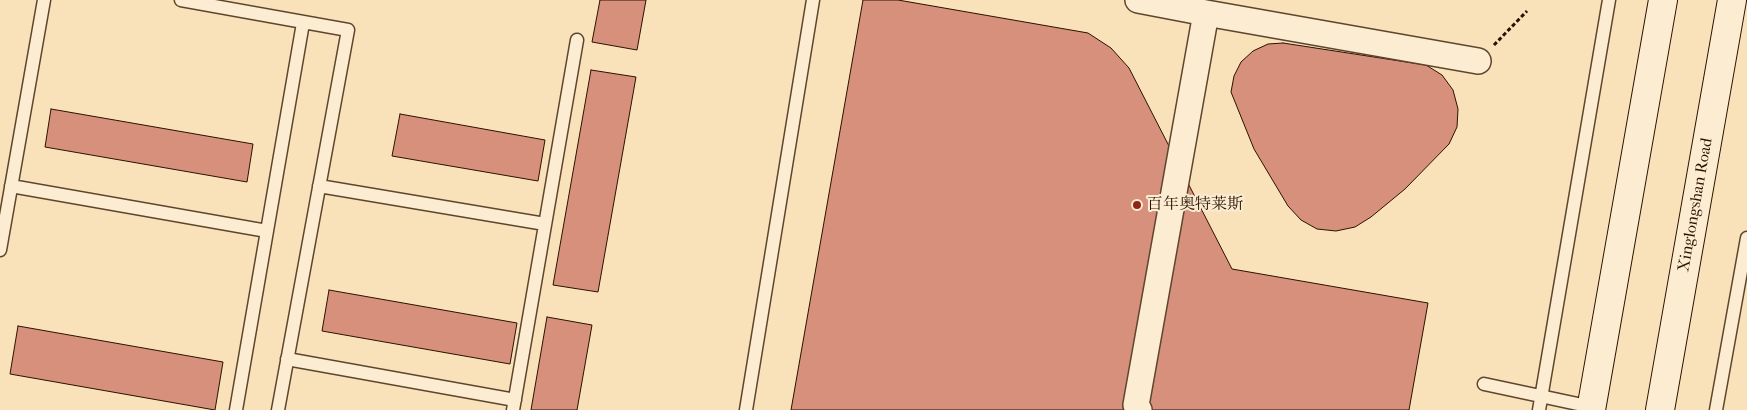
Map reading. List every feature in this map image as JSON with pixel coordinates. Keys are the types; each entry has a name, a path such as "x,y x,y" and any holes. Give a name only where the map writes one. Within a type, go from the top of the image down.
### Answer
{"street":[{"path":"1138,0 1478,60"},
{"path":"1591,408 1663,0"},
{"name":"Xinglongshan Road","path":"1660,410 1732,0"},
{"path":"1139,410 1136,405 1206,13"}],"lane":[{"path":"0,250 44,0"},
{"path":"181,0 348,30 278,410"},
{"path":"746,410 813,0"},
{"path":"1539,410 1609,0"},
{"path":"236,410 303,23"},
{"path":"287,359 514,405 577,40"},
{"path":"11,186 267,231"},
{"path":"319,186 545,224"},
{"path":"1716,410 1747,238"},
{"path":"1484,384 1591,408"}],"path":[{"path":"1478,60 1527,12"}],"building":[{"path":"600,0 646,0 637,50 592,42"},
{"path":"863,0 898,0 1088,33 1111,48 1129,68 1232,269 1428,303 1409,410 791,410"},
{"path":"1283,43 1426,65 1442,75 1453,90 1458,109 1457,127 1449,144 1405,189 1371,217 1355,227 1336,231 1317,229 1301,220 1288,206 1254,149 1231,92 1234,76 1241,62 1253,51 1268,44"},
{"path":"591,70 636,77 598,292 553,285"},
{"path":"51,109 253,144 247,182 45,147"},
{"path":"400,114 545,140 538,181 392,156"},
{"path":"329,290 517,323 510,364 322,331"},
{"path":"547,317 592,325 577,410 531,410"},
{"path":"18,326 223,362 215,410 10,374"}],"place":[{"name":"百年奥特莱斯","path":"1137,205"}]}
